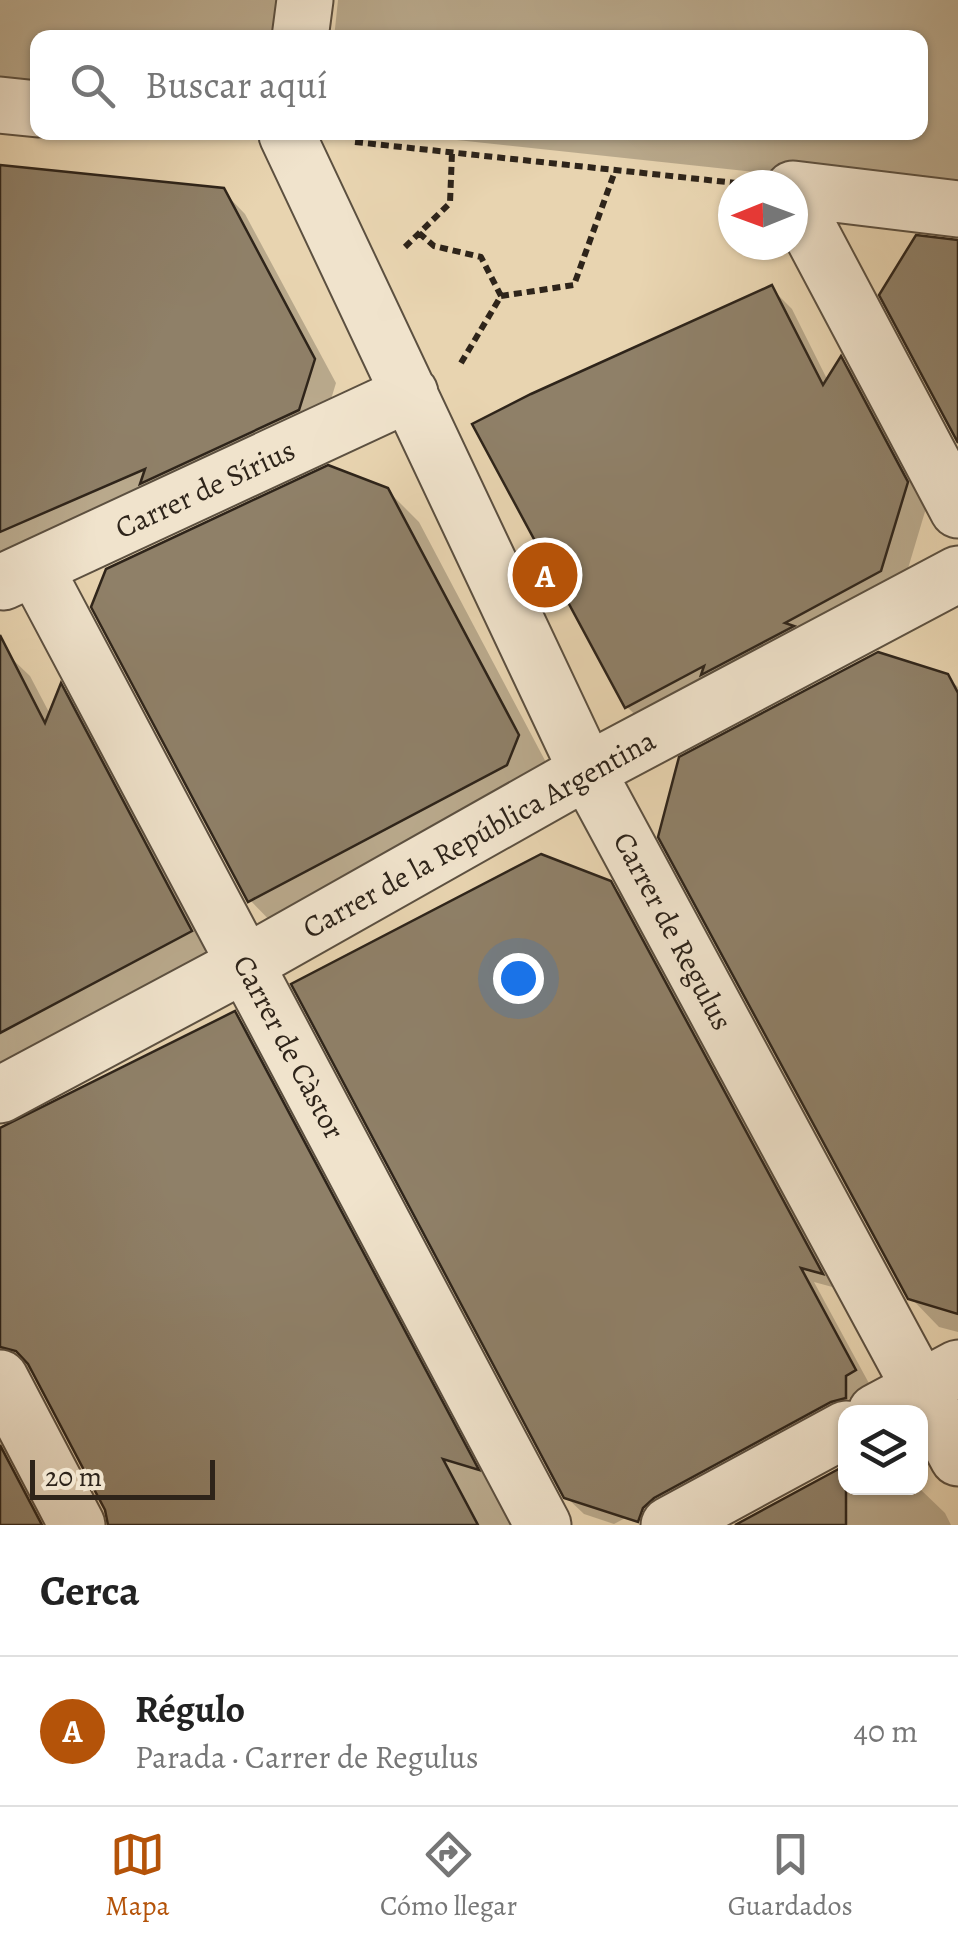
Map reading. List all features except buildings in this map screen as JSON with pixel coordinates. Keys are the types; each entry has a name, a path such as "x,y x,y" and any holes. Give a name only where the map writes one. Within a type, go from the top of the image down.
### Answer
{"street":[{"path":"301,30 304,0"},
{"path":"0,105 30,108"},
{"name":"Carrer de Regulus","path":"283,140 361,290 587,771 958,1458"},
{"path":"808,192 958,209"},
{"path":"808,228 958,510"},
{"name":"Carrer de Sírius","path":"18,576 417,410"},
{"name":"Carrer de la República Argentina","path":"0,1095 245,964 587,771 958,574"},
{"name":"Carrer de Càstor","path":"18,576 245,964 543,1525"},
{"path":"0,1378 77,1525"},
{"path":"669,1525 838,1433"}],"path":[{"path":"343,140 718,182"},
{"path":"361,290 450,203 452,152"},
{"path":"417,410 500,296 574,286 616,171"},
{"path":"420,233 434,246 482,257 500,296"}],"place":[{"name":"Régulo","path":"545,575"}]}
